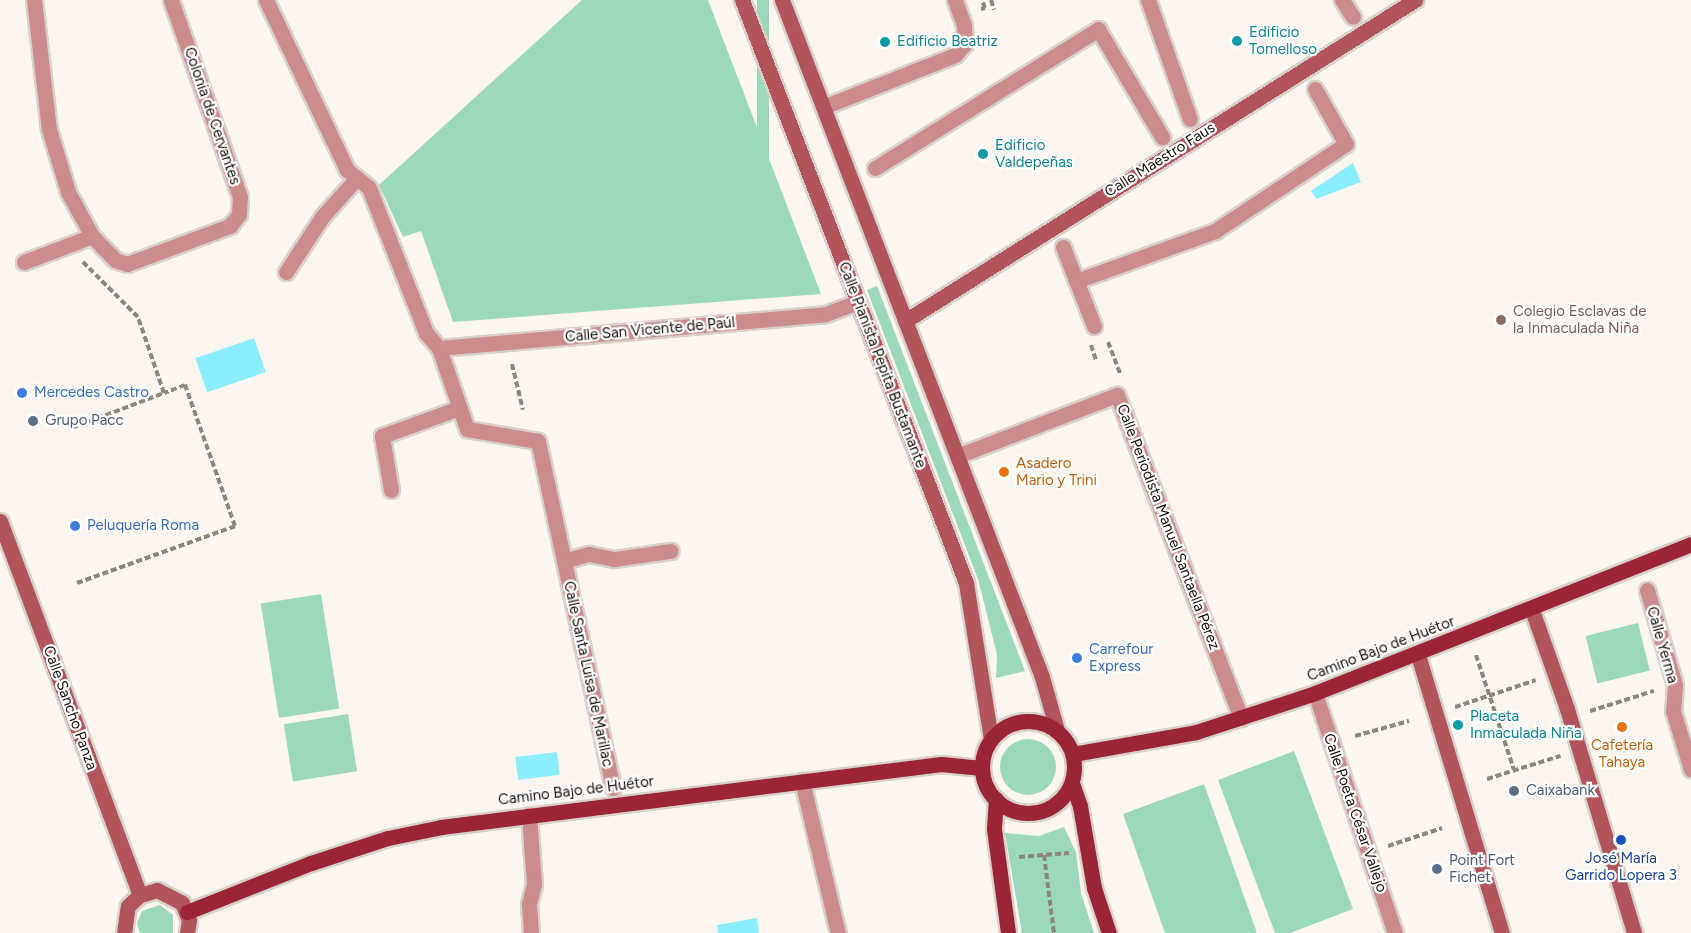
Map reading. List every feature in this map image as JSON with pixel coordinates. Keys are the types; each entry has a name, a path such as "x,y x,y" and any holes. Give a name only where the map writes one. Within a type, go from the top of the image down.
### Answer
{"main road":[{"name":"Calle Pianista Pepita Bustamante","path":"742,0 966,583 991,740"},
{"path":"782,0 1042,677 1056,730 1073,754 1071,783 1080,806 1094,888 1109,933"},
{"name":"Calle Maestro Faus","path":"905,321 1415,0"},
{"name":"Calle Sancho Panza","path":"0,520 140,895"},
{"name":"Camino Bajo de Huétor","path":"1073,754 1160,740 1241,718 1315,693 1532,610 1691,544"},
{"path":"1532,610 1567,709 1634,933"},
{"path":"1418,655 1502,933"},
{"path":"1056,730 1040,722 1022,721 1005,727 991,740 982,768 988,790 996,799 1013,810 1033,813 1060,800 1071,783"},
{"name":"Camino Bajo de Huétor","path":"187,912 388,838 529,815 941,764 982,768"},
{"path":"996,799 994,829 1008,933"},
{"path":"124,933 124,913 140,895 166,892 187,912 187,933"}],"street":[{"name":"Colonia de Cervantes","path":"34,0 53,147 68,192 92,236 115,260 128,264 230,226 239,214 240,196 171,0"},
{"name":"Calle Santa Luisa de Marillac","path":"266,0 347,170 369,188 426,333 439,348 467,429 538,441 613,788"},
{"path":"823,107 955,55 965,44 964,24 955,0"},
{"name":"Calle Maestro Faus","path":"1148,0 1190,119"},
{"path":"1342,0 1353,17"},
{"path":"875,168 1098,29 1162,137"},
{"path":"1076,281 1215,231 1346,144 1315,89"},
{"path":"286,272 322,217 357,178"},
{"path":"24,262 92,236"},
{"path":"1063,247 1099,329"},
{"name":"Calle San Vicente de Paúl","path":"439,348 826,315 858,302"},
{"name":"Calle Periodista Manuel Santaella Pérez","path":"957,456 1117,395 1241,718"},
{"path":"391,490 382,436 459,408"},
{"name":"Calle Santa Luisa de Marillac","path":"564,561 589,554 614,559 670,550"},
{"name":"Calle Yerma","path":"1647,590 1675,685 1673,711 1691,769"},
{"name":"Calle Poeta César Vallejo","path":"1315,693 1395,933"},
{"path":"802,781 838,933"},
{"path":"529,815 534,884 529,904 531,933"}],"path":[{"path":"980,9 984,8 982,0"},
{"path":"991,0 994,10"},
{"path":"73,244 77,256 138,317 164,393"},
{"path":"1099,329 1121,375"},
{"path":"506,342 523,410"},
{"path":"72,428 185,385 235,526 77,583"},
{"path":"1476,655 1514,770"},
{"path":"1451,708 1545,677"},
{"path":"1585,713 1675,685"},
{"path":"1355,736 1409,721"},
{"path":"1487,779 1570,753"},
{"path":"1388,846 1442,828"},
{"path":"1010,858 1076,852"},
{"path":"1044,855 1054,933"}],"green space":[{"path":"582,0 708,0 821,294 453,322 421,231 403,237 379,185"},
{"path":"757,0 769,0 769,287 757,287"},
{"path":"877,286 1025,671 996,678 997,655 978,579 867,290"},
{"path":"321,594 339,709 279,718 261,604"},
{"path":"1638,623 1650,671 1597,684 1586,636"},
{"path":"348,714 357,771 293,781 284,724"},
{"path":"1022,739 1034,739 1044,743 1052,751 1056,767 1052,783 1044,791 1034,795 1022,795 1012,791 1004,783 1000,773 1000,761 1004,751 1012,743"},
{"path":"1294,751 1353,909 1290,933 1275,933 1218,780"},
{"path":"1204,784 1257,933 1165,933 1123,814"},
{"path":"1064,827 1076,852 1081,893 1094,933 1022,933 1005,833 1039,836"},
{"path":"160,905 173,915 173,933 140,933 137,923 142,911"}],"water":[{"path":"1353,163 1361,182 1316,199 1311,191"},
{"path":"254,338 266,372 207,392 195,358"},
{"path":"557,752 560,775 518,780 515,757"},
{"path":"757,918 759,933 718,933 717,925"}],"place":[{"name":"Edificio Tomelloso","path":"1237,41"},
{"name":"Edificio Beatriz","path":"885,42"},
{"name":"Edificio Valdepeñas","path":"983,154"},
{"name":"Colegio Esclavas de la Inmaculada Niña","path":"1501,320"},
{"name":"Mercedes Castro","path":"22,393"},
{"name":"Grupo Pacc","path":"33,421"},
{"name":"Asadero Mario y Trini","path":"1004,472"},
{"name":"Peluquería Roma","path":"75,526"},
{"name":"Carrefour Express","path":"1077,658"},
{"name":"Placeta Inmaculada Niña","path":"1458,725"},
{"name":"Cafetería Tahaya","path":"1622,727"},
{"name":"Caixabank","path":"1514,791"},
{"name":"José María Garrido Lopera 3","path":"1621,840"},
{"name":"Point Fort Fichet","path":"1437,869"}]}
